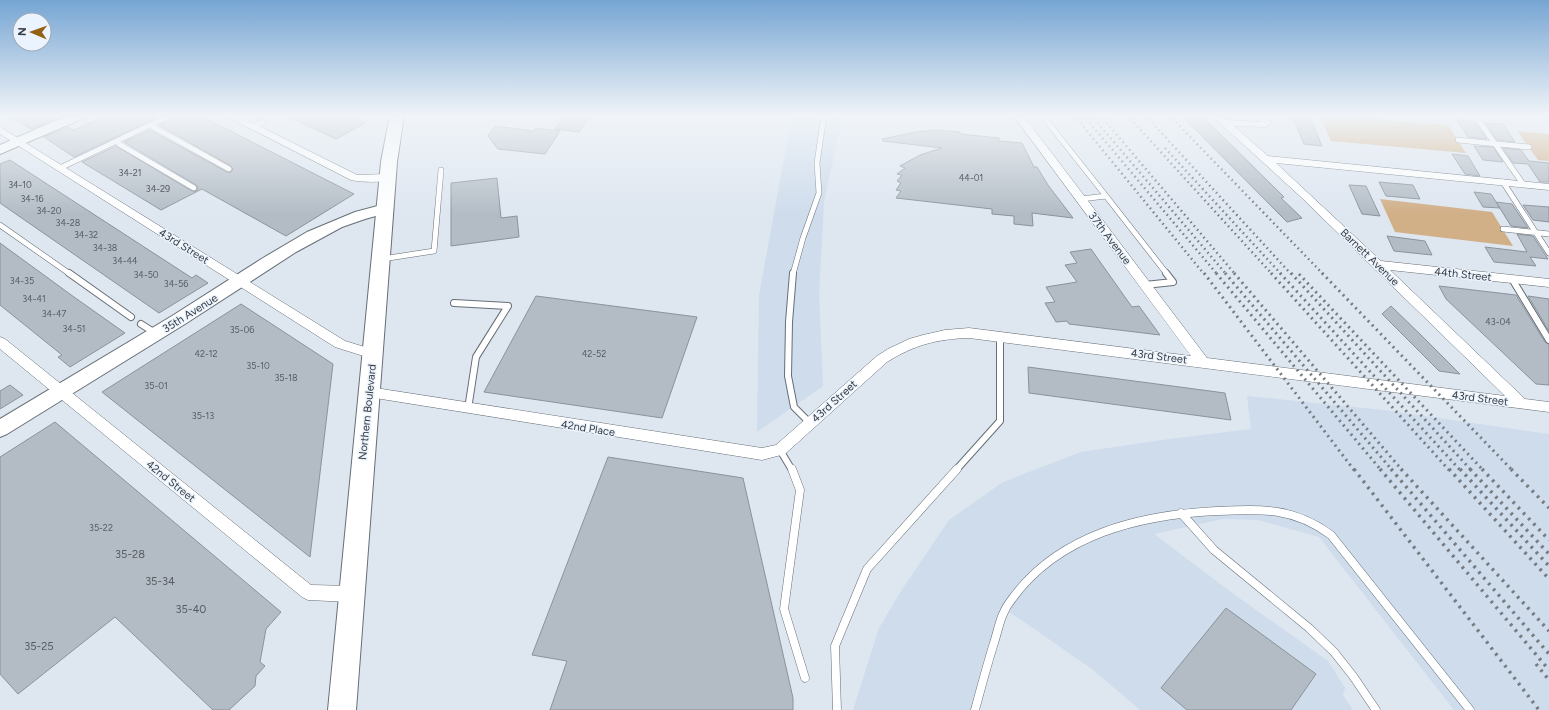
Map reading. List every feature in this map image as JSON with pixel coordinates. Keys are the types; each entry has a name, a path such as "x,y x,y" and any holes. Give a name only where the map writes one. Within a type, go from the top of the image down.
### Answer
{"main road":[{"name":"Northern Boulevard","path":"342,710 391,148"}],"street":[{"name":"43rd Street","path":"29,148 340,344 373,354"},
{"path":"295,148 355,178 367,179 387,177"},
{"name":"37th Avenue","path":"1043,148 1202,362"},
{"name":"Barnett Avenue","path":"1253,148 1305,195 1521,403"},
{"path":"1265,159 1549,187"},
{"name":"35th Avenue","path":"0,429 156,334 287,250 325,229 355,215 385,209"},
{"name":"44th Street","path":"1378,265 1549,283"},
{"name":"43rd Street","path":"805,427 882,359 898,348 911,342 932,336 969,333 1549,406"},
{"name":"42nd Street","path":"0,342 308,592 351,594"},
{"name":"42nd Place","path":"369,392 753,454 762,454 780,450"},
{"path":"780,450 805,427"}],"lane":[{"path":"60,168 102,148"},
{"path":"126,148 194,188"},
{"path":"192,148 230,169"},
{"path":"805,427 794,407 788,376 789,322 793,274 803,238 819,193 816,163 818,148"},
{"path":"1068,148 1173,282 1145,285"},
{"path":"1499,148 1523,184"},
{"path":"381,259 408,254 434,252 441,170"},
{"path":"1503,182 1549,253"},
{"path":"1081,199 1106,196"},
{"path":"0,225 131,317"},
{"path":"1503,229 1549,234"},
{"path":"1512,279 1549,340"},
{"path":"454,303 508,306 476,357 468,408"},
{"path":"141,324 156,334"},
{"path":"837,710 835,646 867,569 1000,421 1000,337"},
{"path":"780,450 794,472 800,490 784,608 805,678"},
{"path":"975,710 1004,609 1036,571 1066,550 1102,532 1141,520 1181,513 1270,510 1300,516 1331,535 1470,710"},
{"path":"1181,513 1221,557 1331,648 1349,670 1376,710"}],"shaded area":[{"path":"786,148 836,148 824,202 819,293 823,386 757,432 759,295"},
{"path":"1411,148 1463,148 1466,153"},
{"path":"1529,148 1549,148 1549,161 1538,160"},
{"path":"1380,199 1492,212 1513,246 1395,232"},
{"path":"1247,396 1383,410 1549,434 1549,710 1454,710 1319,537 1258,520 1223,519 1154,534 1235,595 1328,661 1345,688 1343,695 1353,710 1140,710 1092,669 1005,609 979,710 853,710 879,628 901,591 949,520 1003,482 1081,452 1251,429"}],"building":[{"path":"61,148 93,148 74,157"},
{"path":"111,148 120,148 192,191 196,191 198,188 196,185 134,148 183,148 227,172 231,172 233,169 231,166 200,148 264,148 354,194 286,236 202,189 161,210 82,162"},
{"path":"497,148 549,148 545,154"},
{"path":"942,148 1025,148 1034,167 1037,167 1048,185 1073,218 1032,213 1033,226 1014,224 1014,216 992,214 992,209 896,198 901,191 896,190 901,183 897,181 902,175 897,174 905,168 900,166 920,155"},
{"path":"1214,148 1235,148 1284,197 1281,198 1302,218 1287,222"},
{"path":"1475,148 1494,148 1503,162 1483,160"},
{"path":"1503,148 1521,150 1529,161 1549,163 1549,182 1540,182 1528,164 1513,163"},
{"path":"1452,154 1468,156 1480,176 1465,174"},
{"path":"10,160 192,278 196,275 208,283 159,313 0,203 0,164"},
{"path":"497,178 501,218 517,216 519,237 451,246 451,183"},
{"path":"1379,182 1413,185 1420,199 1386,196"},
{"path":"1349,185 1366,186 1380,216 1362,214"},
{"path":"1474,192 1491,194 1500,208 1483,207"},
{"path":"1496,202 1512,204 1528,228 1511,226"},
{"path":"1523,205 1549,207 1549,222 1533,220"},
{"path":"1517,234 1533,236 1548,259 1530,257 1536,266 1494,262 1485,247 1527,252"},
{"path":"1387,236 1425,241 1432,255 1394,251"},
{"path":"0,243 125,333 70,367 58,357 62,355 0,305"},
{"path":"1091,249 1132,307 1139,306 1160,335 1069,324 1067,321 1056,322 1045,303 1055,302 1046,287 1077,282 1065,265 1077,263 1070,252"},
{"path":"1439,286 1516,295 1545,342 1549,344 1549,385 1536,384 1446,299"},
{"path":"536,296 697,317 662,418 484,392"},
{"path":"1528,296 1549,299 1549,331"},
{"path":"241,304 333,364 310,557 102,392"},
{"path":"1391,306 1460,374 1439,371 1382,314"},
{"path":"1028,367 1225,393 1231,420 1029,393"},
{"path":"10,385 23,395 0,409 0,391"},
{"path":"55,422 281,612 266,629 260,662 265,666 256,676 255,686 229,710 213,710 115,617 18,694 0,674 0,457"},
{"path":"608,457 743,478 793,698 793,710 550,710 567,661 532,655"},
{"path":"1226,608 1316,674 1291,710 1187,710 1161,688"}],"railway":[{"path":"1101,148 1204,274"},
{"path":"1111,148 1217,274"},
{"path":"1119,148 1226,274"},
{"path":"1128,148 1235,274"},
{"path":"1157,148 1272,274"},
{"path":"1165,148 1281,274"},
{"path":"1175,148 1291,274"},
{"path":"1201,148 1323,274"},
{"path":"1204,273 1354,470"},
{"path":"1216,273 1381,470"},
{"path":"1225,273 1392,470"},
{"path":"1234,273 1402,470"},
{"path":"1271,273 1449,470"},
{"path":"1280,273 1460,470"},
{"path":"1291,273 1471,470"},
{"path":"1322,273 1512,470"},
{"path":"1299,274 1483,470"},
{"path":"1354,469 1539,710"},
{"path":"1380,469 1549,670"},
{"path":"1391,469 1549,654"},
{"path":"1401,469 1549,631"},
{"path":"1449,469 1549,579"},
{"path":"1460,469 1549,566"},
{"path":"1470,469 1549,554"},
{"path":"1482,469 1549,540"},
{"path":"1511,469 1549,508"},
{"path":"1536,664 1549,680"}]}
